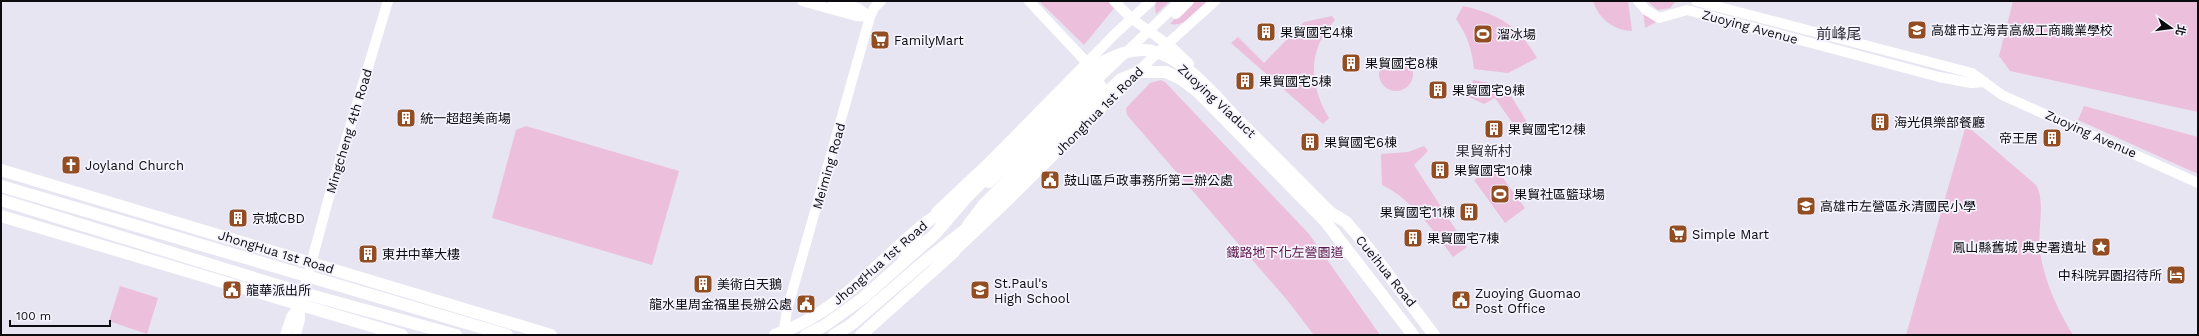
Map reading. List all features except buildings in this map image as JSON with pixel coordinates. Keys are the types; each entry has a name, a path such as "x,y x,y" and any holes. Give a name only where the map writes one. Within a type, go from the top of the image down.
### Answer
{"main road":[{"path":"1166,44 1322,192 1346,222"},
{"name":"Zuoying Viaduct","path":"966,198 1097,65 1120,54 1143,50 1151,51 1170,59 1199,81 1328,217"},
{"path":"1154,56 1321,229 1340,241"},
{"name":"Zuoying Viaduct","path":"964,230 984,216 1054,143 1121,79 1129,74 1150,71 1173,74 1198,92 1328,217"},
{"name":"JhongHua 1st Road","path":"1,170 551,335"},
{"name":"JhongHua 1st Road","path":"1,186 507,335"},
{"name":"JhongHua 1st Road","path":"780,334 817,316 857,286 924,224 966,198"},
{"name":"JhongHua 1st Road","path":"806,335 824,326 863,298 935,234 966,198"},
{"path":"1,200 303,292 456,335"},
{"path":"1,216 402,335"},
{"name":"Cueihua Road","path":"1328,217 1346,222 1370,250 1434,335"},
{"name":"Cueihua Road","path":"1328,217 1340,241 1413,335"},
{"path":"861,335 954,252 964,230"},
{"path":"834,335 852,324 873,308 925,261 964,230"}],"street":[{"name":"Mingcheng 4th Road","path":"300,305 330,194 388,1"},
{"path":"802,1 856,16 870,17"},
{"path":"833,1 858,8 870,17"},
{"name":"Meiming Road","path":"780,334 870,17 874,8 881,1"},
{"path":"1029,1 1103,79 1111,99"},
{"path":"1114,1 1148,36 1166,44"},
{"name":"Jhonghua 1st Road","path":"899,266 924,224 990,162 1131,18 1151,1"},
{"name":"Jhonghua 1st Road","path":"1148,36 1180,1"},
{"name":"Jhonghua 1st Road","path":"935,234 1148,36 1189,1"},
{"name":"Jhonghua 1st Road","path":"925,261 954,252 1010,199 1166,44 1215,1"},
{"name":"Zuoying Avenue","path":"1638,1 1646,10 1659,18 1687,10 1939,77 1971,83 1985,82"},
{"name":"Zuoying Avenue","path":"1696,1 1972,73 2002,95 2198,183"},
{"path":"1148,36 1154,56"},
{"name":"Jhonghua 1st Road","path":"964,230 983,204 1103,79"},
{"path":"286,335 291,317 300,305"},
{"path":"296,335 300,320 300,305"}],"green space":[{"path":"1039,1 1109,1 1115,7 1084,45"},
{"path":"1156,1 1170,1 1156,14"},
{"path":"1192,1 1208,1 1191,18 1181,23 1170,24"},
{"path":"1593,1 1628,1 1632,31 1613,26 1599,13"},
{"path":"1647,1 1676,1 1670,8 1658,10"},
{"path":"2013,1 2198,1 2198,112 2010,71 1999,56"},
{"path":"1463,6 1487,13 1506,23 1522,37 1537,58 1508,73 1474,69 1468,42 1456,19"},
{"path":"1643,9 1660,20 1645,28"},
{"path":"1332,16 1335,20 1319,43 1314,68 1318,93 1322,106 1329,118 1323,124 1231,43 1238,37 1264,63 1304,22"},
{"path":"1393,57 1399,57 1403,58 1410,64 1413,74 1412,81 1406,88 1399,91 1393,91 1389,90 1382,84 1379,77 1379,71 1380,67 1386,60"},
{"name":"鐵路地下化左營園道","path":"1161,80 1166,83 1309,234 1380,335 1314,335 1287,300 1127,115 1126,108 1150,83"},
{"path":"1473,80 1505,86 1530,127 1520,134 1495,98 1484,104 1469,97"},
{"path":"2084,106 2198,137 2198,174 2078,120"},
{"path":"1966,125 2036,185 2039,192 2041,208 2039,244 2042,263 2052,295 2073,335 1906,335"},
{"path":"526,126 679,171 652,265 492,218 516,130"},
{"path":"1424,146 1428,151 1414,165 1467,247 1453,257 1430,226 1412,206 1382,185 1381,154 1408,152"},
{"name":"果貿社區籃球場","path":"1494,166 1525,208 1505,223 1474,180"},
{"path":"120,286 158,298 147,334 109,321"}],"place":[{"name":"高雄市立海青高級工商職業學校","path":"1917,30"},
{"name":"果貿國宅4棟","path":"1266,32"},
{"name":"溜冰場","path":"1483,34"},
{"name":"FamilyMart","path":"880,40"},
{"name":"果貿國宅8棟","path":"1351,63"},
{"name":"果貿國宅5棟","path":"1245,81"},
{"name":"果貿國宅9棟","path":"1438,90"},
{"name":"統一超超美商場","path":"406,118"},
{"name":"海光俱樂部餐廳","path":"1880,122"},
{"name":"果貿國宅12棟","path":"1494,129"},
{"name":"帝王居","path":"2052,138"},
{"name":"果貿國宅6棟","path":"1310,142"},
{"name":"Joyland Church","path":"71,165"},
{"name":"果貿國宅10棟","path":"1440,170"},
{"name":"鼓山區戶政事務所第二辦公處","path":"1050,180"},
{"name":"果貿社區籃球場","path":"1500,194"},
{"name":"高雄市左營區永清國民小學","path":"1806,206"},
{"name":"果貿國宅11棟","path":"1469,212"},
{"name":"京城CBD","path":"238,218"},
{"name":"Simple Mart","path":"1678,234"},
{"name":"果貿國宅7棟","path":"1413,238"},
{"name":"鳳山縣舊城 典史署遺址","path":"2101,247"},
{"name":"東井中華大樓","path":"368,254"},
{"name":"中科院昇園招待所","path":"2176,275"},
{"name":"美術白天鵝","path":"703,284"},
{"name":"龍華派出所","path":"232,290"},
{"name":"St.Paul's High School","path":"980,290"},
{"name":"Zuoying Guomao Post Office","path":"1461,300"},
{"name":"龍水里周金福里長辦公處","path":"806,304"}],"district":[{"name":"前峰尾","path":"1839,34"},
{"name":"果貿新村","path":"1484,151"}]}
